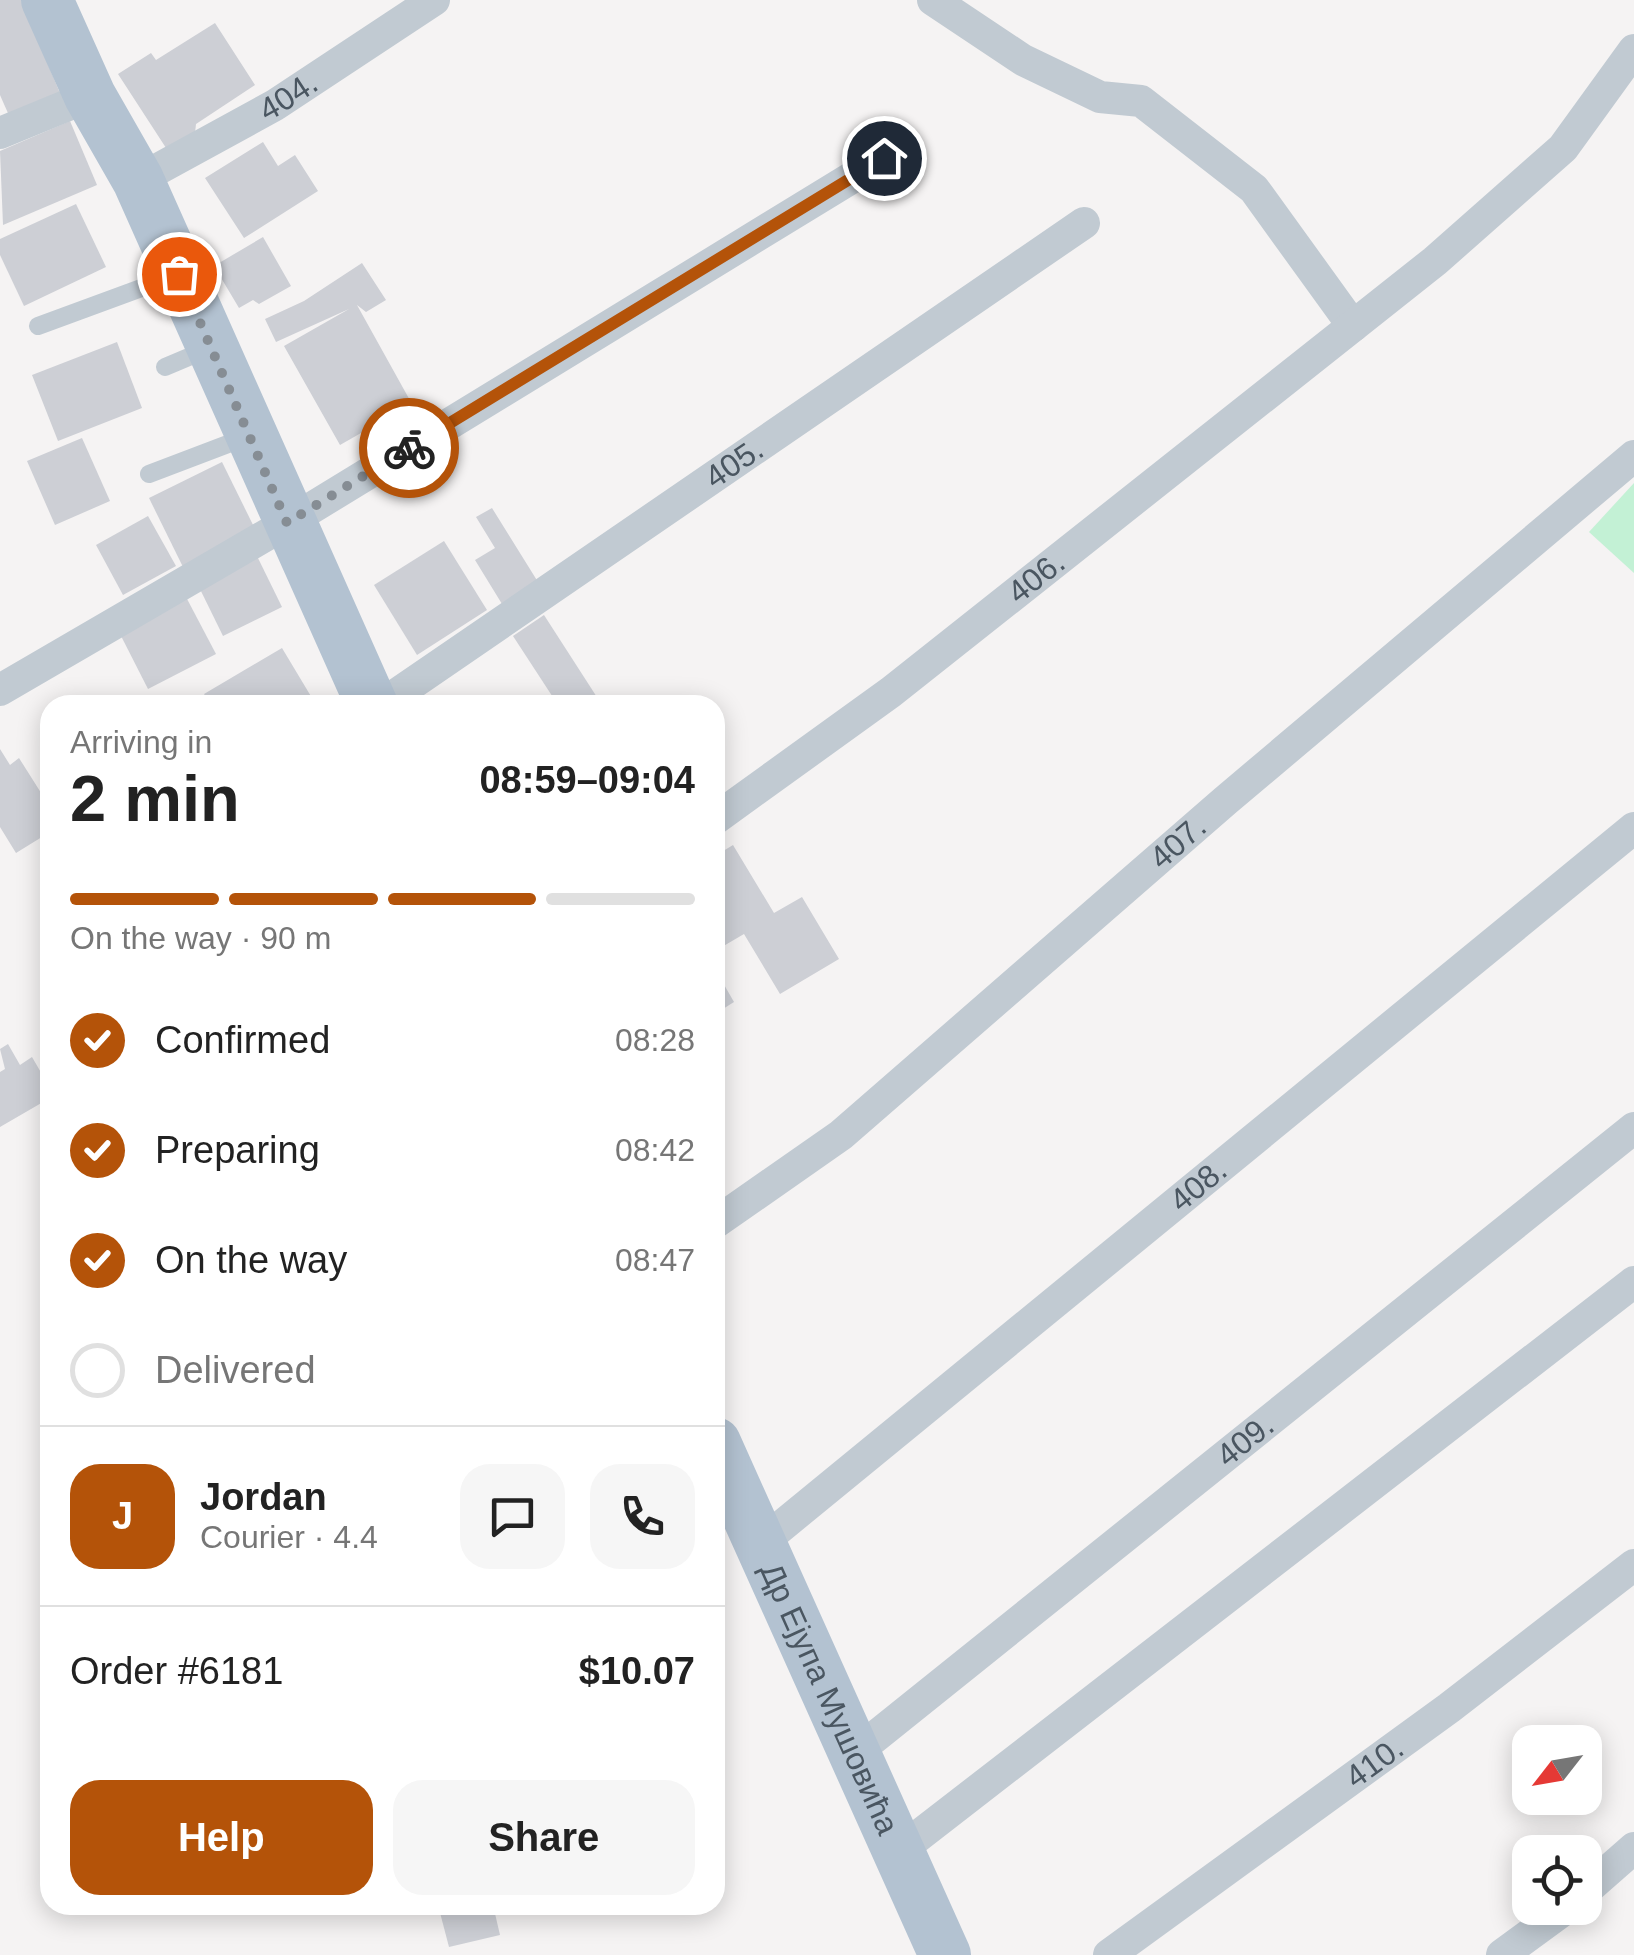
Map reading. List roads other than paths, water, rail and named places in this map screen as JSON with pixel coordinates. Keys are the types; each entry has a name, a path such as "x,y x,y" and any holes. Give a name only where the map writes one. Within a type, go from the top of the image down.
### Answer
{"main road":[{"path":"47,0 90,96 138,180 179,274 188,357 249,436 367,695"},
{"name":"Др Ејупа Мушовића","path":"725,1464 945,1955"}],"street":[{"name":"404.","path":"138,180 275,105 434,0"},
{"path":"933,0 1022,60 1100,97 1141,100 1254,189 1353,326"},
{"name":"406.","path":"725,813 892,692 1353,326 1563,148 1634,50"},
{"path":"0,133 90,96"},
{"path":"0,690 287,523 884,158"},
{"name":"405.","path":"396,695 1084,222"},
{"name":"407.","path":"725,1216 841,1134 1224,801 1634,456"},
{"name":"408.","path":"761,1543 1634,828"},
{"name":"409.","path":"855,1754 1634,1128"},
{"path":"899,1851 1634,1282"},
{"name":"410.","path":"1109,1955 1449,1708 1634,1565"},
{"path":"1602,1876 1634,1848"},
{"path":"1502,1955 1543,1925"}],"lane":[{"path":"38,326 179,274"},
{"path":"149,474 249,436"}]}
